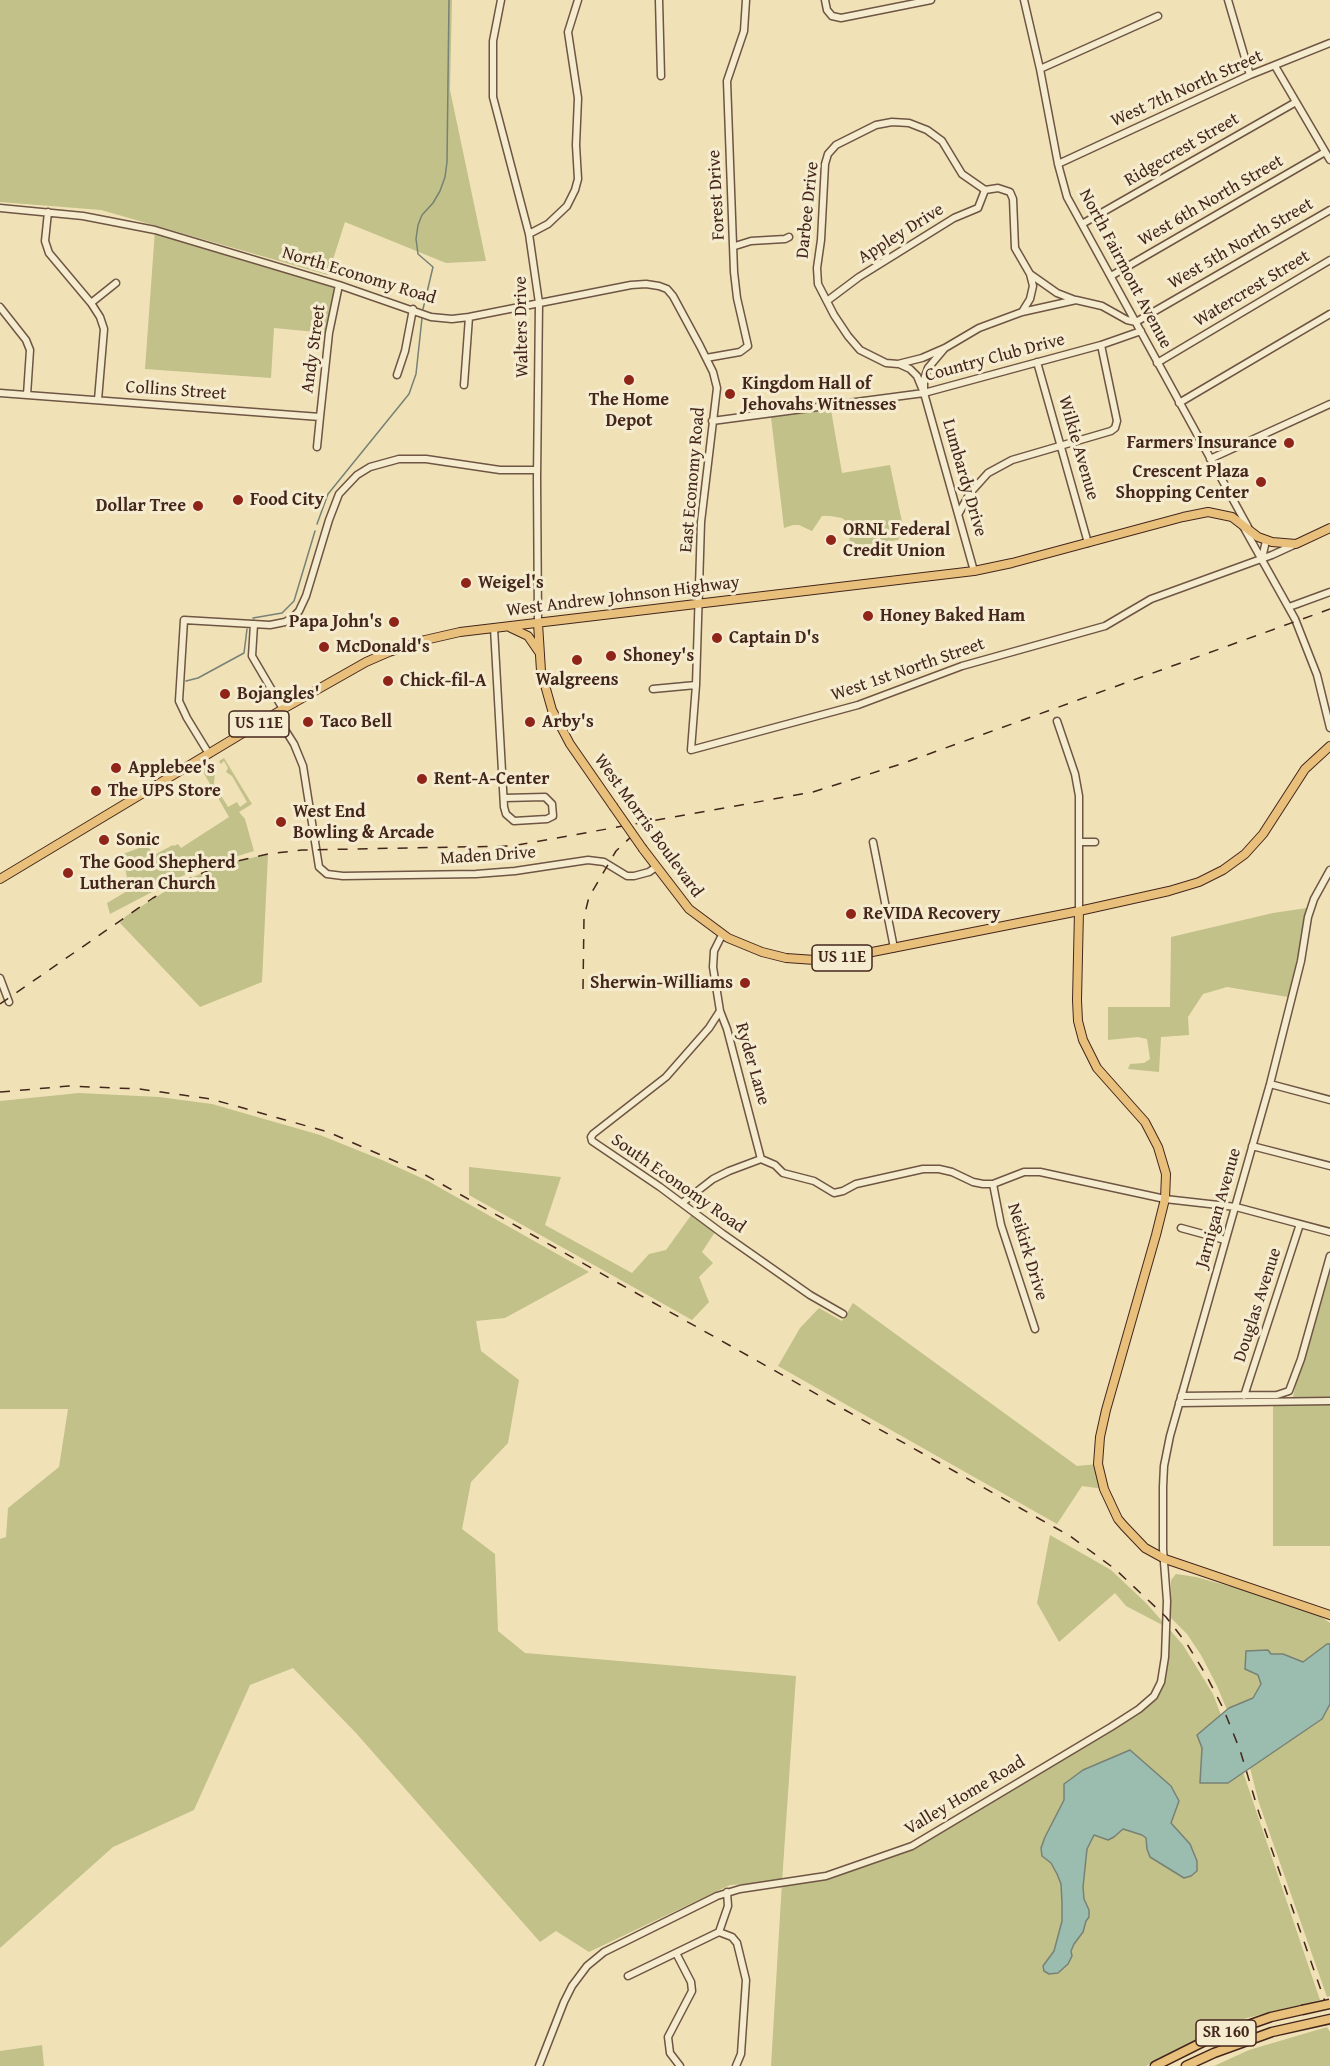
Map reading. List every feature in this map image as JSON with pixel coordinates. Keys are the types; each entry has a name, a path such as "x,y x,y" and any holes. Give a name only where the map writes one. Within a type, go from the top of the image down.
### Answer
{"highway":[{"name":"SR 160","path":"1155,2066 1211,2038 1271,2017 1330,2004"},
{"name":"SR 160","path":"1186,2066 1263,2035 1330,2019"}],"main road":[{"name":"West Andrew Johnson Highway","path":"0,879 283,709 366,662 425,640 460,632 974,571 1188,516 1208,512 1226,515"},
{"path":"1226,515 1266,541 1296,544"},
{"name":"West 1st North Street","path":"1296,544 1330,528"},
{"name":"West Morris Boulevard","path":"538,623 542,671 552,710 570,744 656,867 689,909 722,935 762,952 797,959 828,960 894,948 1079,911 1199,882 1223,870 1245,854 1263,834 1305,770 1330,746"},
{"path":"506,627 528,636 540,654"},
{"path":"1079,911 1077,1007 1083,1040 1097,1068 1139,1113 1152,1133 1166,1174 1165,1199 1100,1437 1098,1464 1104,1489 1118,1519 1145,1548 1164,1559 1330,1615"}],"street":[{"name":"Walters Drive","path":"501,0 493,41 493,97 529,234 539,303 538,623"},
{"path":"529,234 548,224 567,206 578,179 576,145 578,98 568,32 578,0"},
{"path":"659,0 661,76"},
{"name":"Forest Drive","path":"706,358 740,352 748,346 737,298 734,272 735,246 728,81 744,31 746,0"},
{"path":"825,0 827,10 832,16 841,18 902,3 931,0"},
{"name":"North Fairmont Avenue","path":"1024,0 1058,164 1067,196 1232,502 1251,533"},
{"path":"1228,0 1250,75"},
{"path":"1040,69 1158,16"},
{"name":"West 7th North Street","path":"1058,164 1250,75 1330,43"},
{"path":"1275,66 1330,160"},
{"name":"Ridgecrest Street","path":"1082,224 1296,102"},
{"name":"Darbee Drive","path":"1076,300 1022,312 979,328 945,348 922,358 898,364 886,363 860,350 848,336 818,284 817,268 821,240 825,164 828,154 836,145 876,126 892,122 909,123 927,130 942,141 962,174 985,190 998,188 1010,192 1013,199 1015,248 1030,274 1057,293 1102,306 1127,320 1136,322"},
{"name":"West 6th North Street","path":"1111,276 1325,152"},
{"name":"Appley Drive","path":"827,301 859,277 954,218 978,208 985,190"},
{"name":"North Economy Road","path":"0,208 83,216 155,230 339,285 431,316 452,319 631,285 659,286 673,296 706,358"},
{"name":"West 5th North Street","path":"1136,322 1330,210"},
{"path":"48,212 45,241 49,253 91,303 104,329 98,400"},
{"path":"735,246 751,241 789,237"},
{"name":"Watercrest Street","path":"1158,363 1330,260"},
{"path":"1022,312 1030,299 1033,286 1030,274"},
{"path":"91,303 116,283"},
{"name":"Andy Street","path":"320,417 329,333 339,285"},
{"path":"0,307 26,340 30,350 27,395"},
{"path":"398,375 405,351 412,309"},
{"path":"1179,403 1330,314"},
{"path":"464,386 469,317"},
{"name":"Country Club Drive","path":"712,421 924,393 1101,345 1141,331"},
{"path":"958,513 988,473 1012,459 1115,428 1117,421 1101,345"},
{"path":"924,393 924,379 928,368 945,348"},
{"name":"East Economy Road","path":"691,750 696,685 701,522 717,388 706,358"},
{"name":"Wilkie Avenue","path":"1037,362 1089,543"},
{"path":"898,364 910,369 917,376 924,393"},
{"name":"Collins Street","path":"0,393 320,417"},
{"name":"Lumbardy Drive","path":"924,393 974,571"},
{"path":"1210,459 1330,404"},
{"path":"317,447 320,417"},
{"path":"209,754 179,701 184,620 277,624 285,622 299,611 339,494 357,475 370,467 399,459 426,459 500,470 537,470"},
{"path":"1226,515 1232,502"},
{"path":"1242,525 1289,607 1317,675 1330,728"},
{"path":"1262,558 1266,541"},
{"name":"West 1st North Street","path":"691,750 858,705 970,663 1105,626 1151,599 1289,549 1296,544"},
{"path":"1289,607 1330,592"},
{"path":"254,624 252,656 283,709"},
{"path":"494,628 504,798 506,814 514,821 547,819 553,816 552,804 545,797 504,798"},
{"path":"653,689 696,685"},
{"name":"Maden Drive","path":"275,714 294,744 303,766 319,867 327,874 343,876 515,872 588,860 603,862 627,876 634,876 643,875 656,867"},
{"path":"1057,721 1076,774 1079,796 1079,911"},
{"path":"873,842 894,948"},
{"path":"1080,842 1095,842"},
{"name":"Jarnigan Avenue","path":"1164,1559 1162,1522 1164,1466 1179,1403 1270,1084 1300,961 1308,917 1314,899 1330,870"},
{"name":"Ryder Lane","path":"722,935 714,951 713,967 720,1011 730,1040 761,1159"},
{"path":"0,978 9,1002"},
{"name":"South Economy Road","path":"720,1011 709,1028 666,1077 593,1134 592,1141 800,1288 843,1314"},
{"path":"1270,1084 1330,1100"},
{"path":"1252,1146 1330,1166"},
{"path":"682,1203 713,1179 761,1159 776,1165 783,1173 814,1181 834,1193 856,1184 923,1169 939,1168 973,1182 993,1184 1024,1172 1040,1172 1165,1199 1236,1207 1330,1232"},
{"name":"Neikirk Drive","path":"993,1184 1001,1225 1035,1329"},
{"name":"Douglas Avenue","path":"1244,1396 1300,1224"},
{"path":"1181,1228 1225,1240"},
{"path":"1181,1396 1277,1395 1289,1391 1301,1359 1330,1256"},
{"path":"1179,1403 1330,1401"},
{"name":"Valley Home Road","path":"539,2066 572,1986 604,1952 727,1892 825,1876 912,1846 1151,1701 1161,1682 1165,1658 1167,1601 1164,1559"},
{"path":"628,1976 719,1932 728,1906 727,1892"},
{"path":"719,1932 732,1937 736,1943 746,1980 741,2054 736,2066"},
{"path":"676,1953 691,1982 692,1991 668,2037 670,2053 680,2066"}],"green space":[{"path":"0,0 452,0 450,90 486,261 446,263 345,222 328,275 101,210 0,202"},
{"path":"155,230 217,249 217,253 335,288 326,333 274,328 271,378 145,369"},
{"path":"831,410 842,473 890,465 904,531 898,540 862,545 850,543 846,521 830,516 822,516 812,531 799,525 784,528 771,417"},
{"path":"224,758 252,804 239,812 245,819 254,851 196,869 110,914 107,903 129,890 123,854 147,845 154,855 173,845 178,844 181,848 229,817 202,770 212,764 215,772 214,784 228,807 237,802 240,807 247,802 232,776 226,772 228,768 224,761 221,764 219,761"},
{"path":"268,854 262,982 200,1007 120,923 126,916 180,882 225,864"},
{"path":"1307,908 1288,997 1227,987 1203,994 1188,1017 1189,1035 1161,1037 1159,1072 1128,1069 1130,1064 1144,1063 1150,1059 1147,1039 1138,1037 1108,1040 1108,1007 1170,1007 1171,937 1273,913"},
{"path":"79,1093 159,1097 212,1104 320,1135 428,1181 589,1272 505,1318 476,1321 481,1351 519,1380 508,1443 471,1482 462,1529 495,1554 498,1631 525,1653 796,1676 782,1882 730,1885 589,1952 556,1931 540,1942 356,1733 293,1668 250,1685 194,1810 113,1847 0,1948 0,1539 6,1537 8,1508 59,1467 68,1409 0,1409 0,1101"},
{"path":"469,1167 561,1177 545,1225 632,1273 649,1254 666,1250 692,1214 715,1232 702,1252 713,1263 699,1277 709,1302 692,1320 469,1195"},
{"path":"1330,1258 1330,1546 1273,1546 1273,1403 1292,1402 1301,1359"},
{"path":"853,1303 1077,1466 1098,1464 1104,1489 1082,1486 1057,1524 778,1366 800,1328 819,1308 842,1321"},
{"path":"1050,1535 1111,1570 1147,1604 1183,1645 1213,1694 1244,1775 1320,2000 1247,2018 1212,2032 1146,2066 771,2066 782,1882 826,1876 912,1846 1151,1701 1161,1682 1166,1627 1126,1606 1115,1593 1059,1642 1037,1603"},
{"path":"1176,1574 1196,1577 1290,1603 1320,1616 1330,1623 1330,1644 1303,1662 1283,1654 1271,1654 1251,1673 1258,1675 1261,1684 1253,1698 1227,1710 1201,1655 1187,1634 1171,1618 1171,1580"},
{"path":"1330,1704 1330,1996 1327,1997 1259,1803 1250,1768 1322,1719"},
{"path":"1327,2027 1330,2032 1330,2066 1214,2066 1249,2050"},
{"path":"42,2045 44,2066 0,2066 0,2051"}],"shaded area":[{"path":"1330,1644 1330,1704 1322,1719 1228,1783 1200,1783 1202,1748 1197,1735 1229,1708 1253,1698 1261,1684 1258,1675 1245,1669 1246,1651 1268,1650 1271,1654 1283,1654 1303,1662"},
{"path":"1130,1750 1171,1786 1179,1801 1171,1823 1190,1844 1197,1861 1197,1871 1184,1878 1150,1857 1146,1838 1142,1835 1123,1829 1108,1840 1094,1835 1087,1849 1083,1887 1089,1917 1083,1932 1074,1944 1068,1964 1058,1973 1049,1974 1044,1971 1043,1966 1054,1951 1062,1921 1061,1884 1051,1863 1042,1856 1041,1848 1064,1800 1064,1784 1083,1770"}],"waterway":[{"path":"423,309 433,267 418,254 416,239 422,215 433,203 445,177 449,0"},
{"path":"317,524 328,494 409,394 416,374 422,318"},
{"path":"253,618 282,613 294,601 315,531"},
{"path":"186,681 198,678 244,653 247,629"}],"railway":[{"path":"0,1004 153,898 180,882 225,864 268,854 302,850 512,846 813,792 901,764 1330,609"},
{"path":"583,989 584,917 589,897 616,851 634,834 649,826"},
{"path":"0,1092 69,1086 139,1089 211,1099 328,1132 420,1172 1070,1536 1115,1569 1166,1617 1187,1644 1206,1675 1223,1708 1240,1750 1259,1813 1330,2016"}],"place":[{"name":"The Home Depot","path":"629,380"},
{"name":"Kingdom Hall of Jehovahs Witnesses","path":"730,394"},
{"name":"Farmers Insurance","path":"1289,443"},
{"name":"Crescent Plaza Shopping Center","path":"1261,482"},
{"name":"Food City","path":"238,500"},
{"name":"Dollar Tree","path":"198,506"},
{"name":"ORNL Federal Credit Union","path":"831,540"},
{"name":"Weigel's","path":"466,583"},
{"name":"Honey Baked Ham","path":"868,616"},
{"name":"Papa John's","path":"394,622"},
{"name":"Captain D's","path":"717,638"},
{"name":"McDonald's","path":"324,647"},
{"name":"Shoney's","path":"611,656"},
{"name":"Walgreens","path":"577,660"},
{"name":"Chick-fil-A","path":"388,681"},
{"name":"Bojangles'","path":"225,694"},
{"name":"Taco Bell","path":"308,722"},
{"name":"Arby's","path":"530,722"},
{"name":"Applebee's","path":"116,768"},
{"name":"Rent-A-Center","path":"422,779"},
{"name":"The UPS Store","path":"96,791"},
{"name":"West End Bowling & Arcade","path":"281,822"},
{"name":"Sonic","path":"104,840"},
{"name":"The Good Shepherd Lutheran Church","path":"68,873"},
{"name":"ReVIDA Recovery","path":"851,914"},
{"name":"Sherwin-Williams","path":"745,983"}]}
